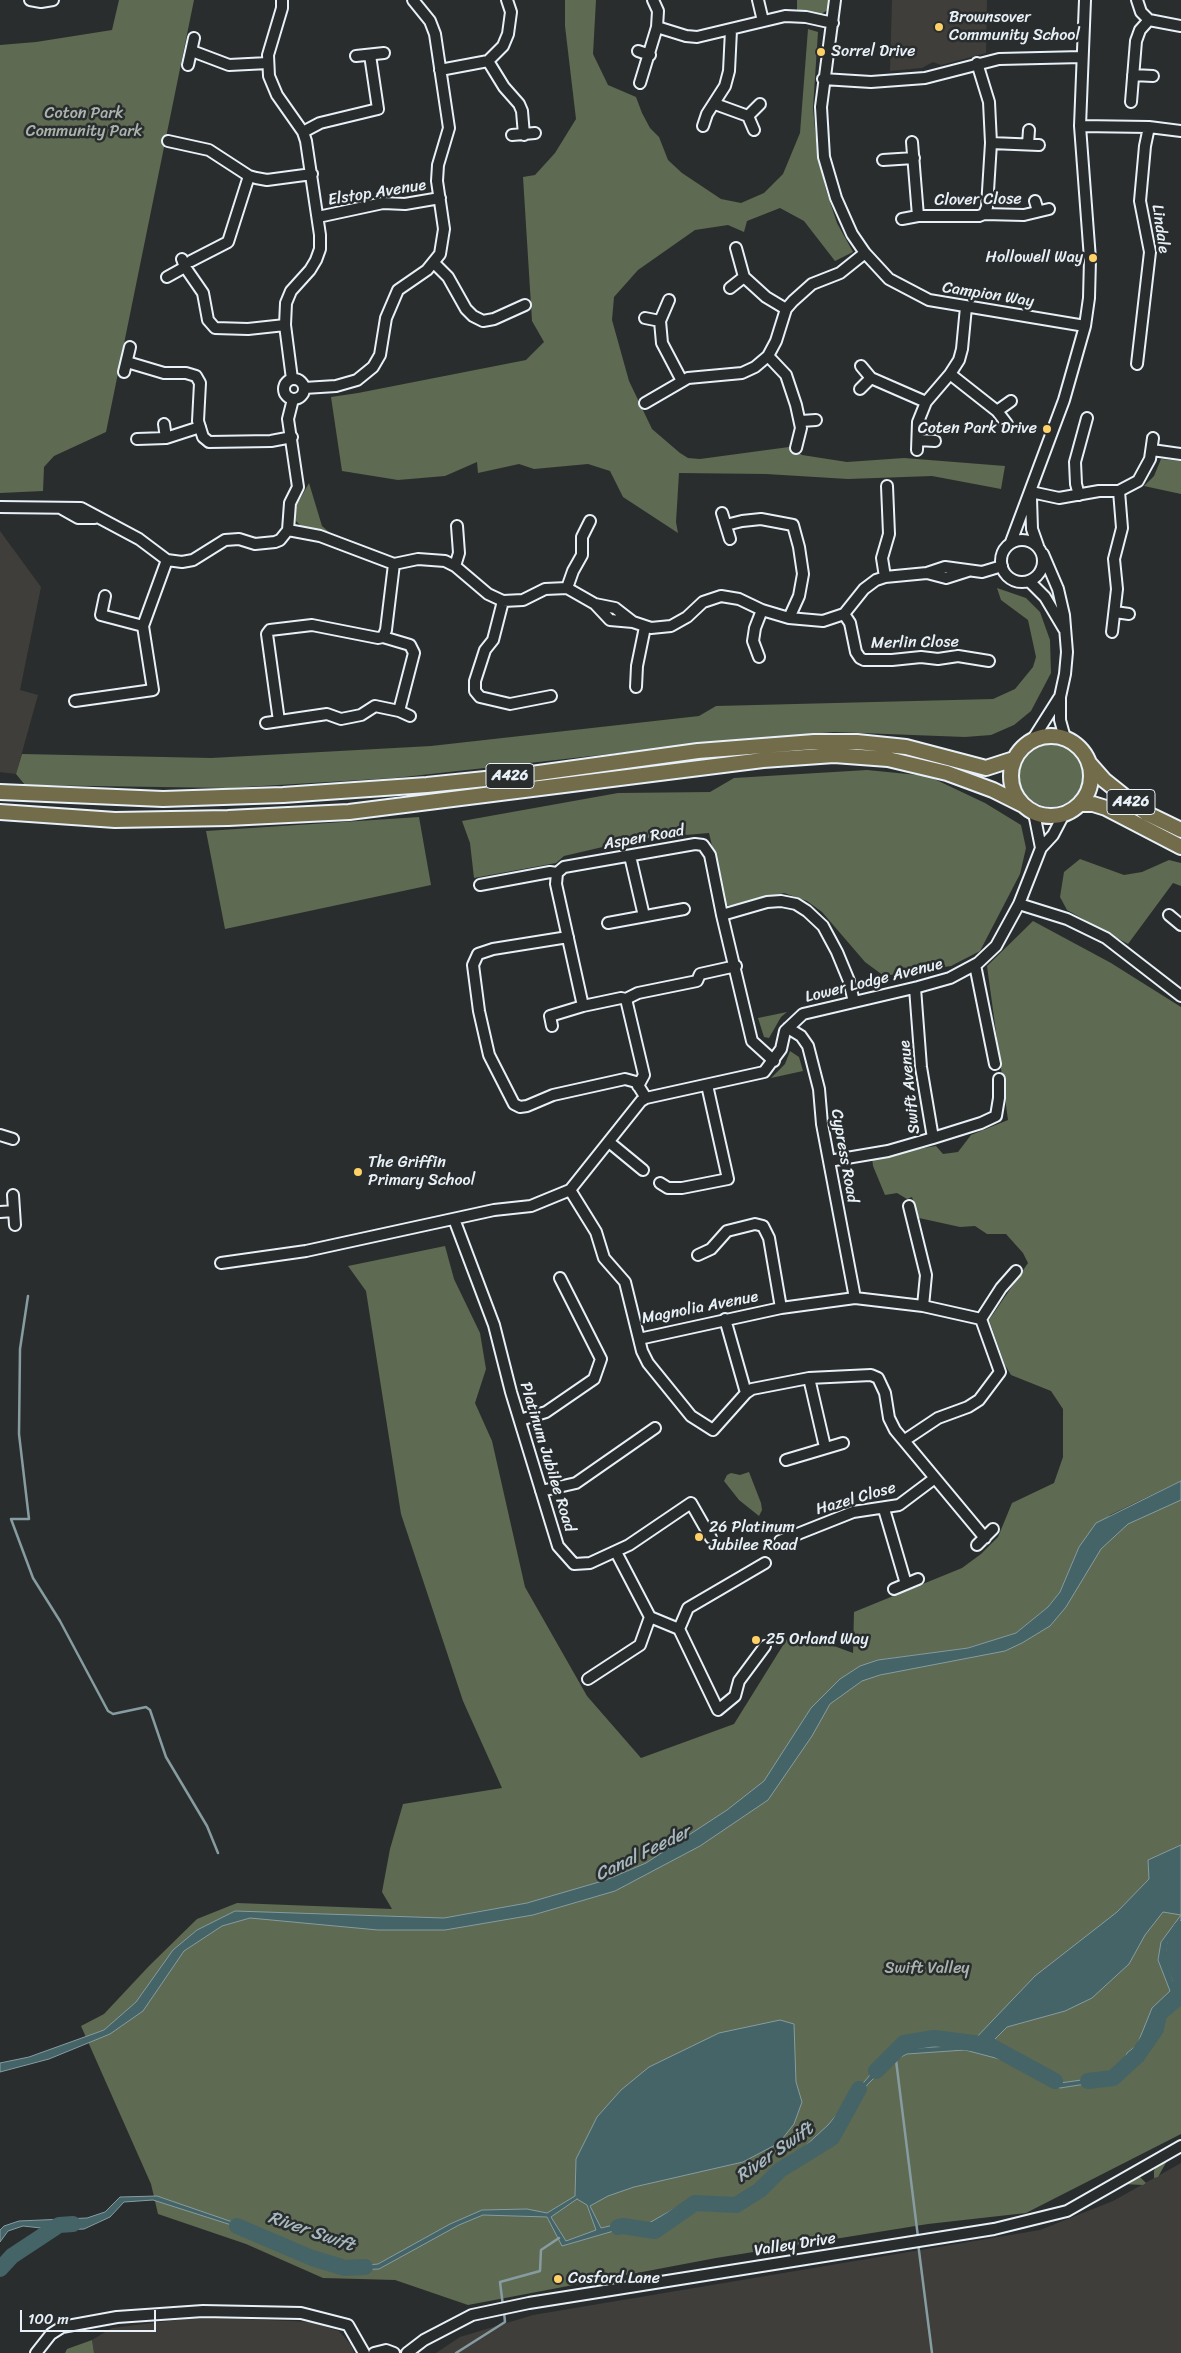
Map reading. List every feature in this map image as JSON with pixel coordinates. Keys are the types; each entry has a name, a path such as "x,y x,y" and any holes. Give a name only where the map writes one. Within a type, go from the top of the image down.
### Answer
{"highway":[{"path":"1055,735 1065,738 1076,744 1084,752 1089,763 1090,785 1080,804 1064,814 1049,816 1029,809 1015,795 1011,784 1010,771 1018,751 1033,739 1055,735"},
{"name":"A426","path":"0,792 163,799 283,795 427,785 524,775 698,751 814,742 857,742 906,747 986,768 1014,759"},
{"name":"A426","path":"0,812 115,820 349,812 763,760 834,755 888,759 947,773 993,790 1029,809"},
{"name":"A426","path":"1089,763 1104,780 1128,800 1146,813 1181,830"},
{"name":"A426","path":"1080,804 1092,804 1106,808 1181,847"}],"street":[{"path":"30,0 41,2 53,0"},
{"path":"282,0 278,23 271,38 268,63 270,76 277,94 302,132 312,174 320,249 310,270 291,290 286,303 285,325 292,379"},
{"path":"304,388 336,386 358,380 372,367 380,355 386,318 398,290 434,263 440,254 444,229 437,181 438,165 450,128 435,34 430,21 413,0"},
{"path":"440,70 488,61 503,46 508,34 511,12 507,0"},
{"path":"640,83 657,27 658,11 653,0"},
{"path":"758,0 763,21"},
{"name":"Campion Way","path":"835,0 821,107 822,135 829,179 852,234 876,268 907,290 929,300 1085,326"},
{"path":"1011,542 1020,539 1030,541 1041,550 1042,570 1029,581 1012,580 1007,576 1002,566 1004,550 1011,542 1031,492 1064,400 1085,326 1089,298 1090,259 1080,126 1085,0"},
{"path":"1137,0 1141,12 1149,20 1181,26"},
{"path":"657,27 686,36 697,37 785,16 806,17 833,23"},
{"path":"1131,102 1136,41 1140,30 1149,20"},
{"path":"703,126 724,86 729,71 731,30"},
{"path":"188,65 194,38"},
{"path":"192,50 229,65 268,63"},
{"path":"638,51 650,55"},
{"path":"356,56 384,53"},
{"path":"302,132 320,123 378,109 370,54"},
{"path":"824,79 871,82 925,78 977,63 999,59 1082,57"},
{"path":"488,61 504,88 519,104 522,111 524,135"},
{"path":"977,63 989,102 991,143 987,207 984,214"},
{"path":"1133,75 1152,76"},
{"path":"715,104 748,116 754,130"},
{"path":"748,116 760,104"},
{"path":"1080,126 1149,127 1181,131"},
{"name":"Lindale","path":"1137,364 1150,252 1140,200 1145,146 1149,127"},
{"path":"991,143 1034,145 1030,130"},
{"path":"512,135 535,133"},
{"path":"168,141 208,150 249,176 267,180 312,174"},
{"name":"Clover Close","path":"912,142 918,216"},
{"path":"883,160 914,158"},
{"path":"167,277 186,262 228,242 249,176"},
{"name":"Elstop Avenue","path":"318,217 383,203 405,204 440,198"},
{"name":"Clover Close","path":"1035,201 1038,211"},
{"name":"Clover Close","path":"902,219 918,216 1024,215 1049,209"},
{"path":"736,248 744,277 766,296 786,309"},
{"path":"645,403 682,381 696,376 742,373 755,367 768,356 776,341 786,309 812,284 840,273 865,253"},
{"path":"186,262 203,293 208,320 216,328 248,329 285,325"},
{"path":"434,263 448,277 466,309 482,321 494,319 525,305"},
{"path":"730,288 744,277"},
{"path":"670,300 660,321 662,343 682,381"},
{"path":"935,441 917,445 918,422 926,402 950,374 959,360 962,349 966,307"},
{"path":"645,318 660,321"},
{"path":"130,347 126,367 159,372 186,373 196,376 200,383 200,427 206,440 212,444 271,441 292,437"},
{"path":"768,356 786,375 800,421 796,448"},
{"path":"861,366 872,378 926,402"},
{"path":"950,374 997,411 1007,424"},
{"path":"860,389 872,378"},
{"path":"292,379 302,382 304,388 301,396 293,399 287,396 284,391 287,382 292,379"},
{"path":"0,507 45,506 61,509 78,518 96,518 124,530 167,560 182,562 193,560 225,540 239,539 255,544 275,542 280,540 288,530 290,503 298,487 288,419 293,399"},
{"path":"997,411 1011,401"},
{"path":"1079,495 1076,484 1075,462 1087,418"},
{"path":"800,421 816,420"},
{"path":"164,424 166,438"},
{"path":"136,439 166,438 200,427"},
{"path":"1031,492 1059,498 1099,491 1119,491 1138,481 1150,459 1153,438"},
{"path":"1152,450 1181,454"},
{"path":"886,577 882,558 889,534 887,486"},
{"path":"1112,632 1117,589 1114,559 1122,528 1119,491"},
{"path":"1031,492 1032,529 1058,589 1064,615 1067,652 1060,697 1060,720 1065,738"},
{"path":"722,513 730,538"},
{"path":"726,525 742,520 761,519 793,525 800,546 803,574 799,596 789,618"},
{"path":"567,588 573,571 582,555 582,537 590,521"},
{"path":"455,566 459,553 456,526"},
{"path":"288,530 320,536 394,564 426,558 445,562 455,566 488,594 503,601 522,600 545,589 567,588 595,604 610,620 632,622 645,627 662,628 671,626 687,616 703,602 721,596 739,599 762,610 789,618 823,621 844,614 864,589 876,580 898,574 927,573 945,567 982,572 1002,566"},
{"path":"75,701 153,690 143,626 167,560"},
{"path":"383,637 386,630 394,564"},
{"path":"1029,581 1045,598 1064,629"},
{"path":"105,596 101,615 143,626"},
{"path":"503,601 493,640 485,650 475,681 475,691 480,697 510,704 551,696"},
{"path":"759,657 753,641 755,628 762,610"},
{"path":"1115,612 1129,614"},
{"name":"Merlin Close","path":"844,614 850,623 856,652 864,660 921,657 938,659 958,656 989,661"},
{"path":"278,721 267,634 270,630 312,625 378,638 383,637 410,645 414,653 399,711"},
{"path":"636,687 637,666 645,627"},
{"path":"1033,739 1060,697"},
{"path":"266,723 327,714 341,720 361,715 375,706 399,711 410,716"},
{"path":"1029,809 1041,848"},
{"name":"Lower Lodge Avenue","path":"788,1028 803,1014 915,988 950,978 975,965 996,946 1019,904 1041,848 1053,835 1064,814"},
{"name":"Aspen Road","path":"480,885 550,872 557,873 564,866 695,844 703,845 710,855 722,915 736,966 752,1041 774,1061"},
{"path":"630,856 644,916"},
{"path":"557,873 556,884 583,1006"},
{"path":"722,915 781,901 796,904 807,911 823,926 849,981 854,1002"},
{"path":"1019,904 1067,919 1106,938 1180,994"},
{"path":"608,923 684,909"},
{"path":"1169,915 1181,925"},
{"path":"568,937 493,949 478,954 473,965 479,1010 489,1055 514,1104 520,1106 527,1106 553,1095 625,1079 636,1082 646,1098"},
{"path":"975,965 995,1064"},
{"path":"552,1026 550,1016 583,1006 621,998 626,999 638,993 697,981 700,974 736,966"},
{"name":"Swift Avenue","path":"829,1161 888,1151 933,1138 921,1067 915,988"},
{"path":"626,999 644,1075 638,1086"},
{"path":"221,1263 325,1247 494,1210 531,1206 570,1190 641,1100 755,1076 764,1072 774,1061 781,1049 788,1028"},
{"name":"Cypress Road","path":"788,1028 801,1036 808,1046 819,1090 822,1124 855,1298"},
{"path":"933,1138 981,1123 996,1116 1000,1098 999,1079"},
{"path":"660,1183 668,1188 682,1188 728,1179 707,1086"},
{"path":"0,1135 14,1140"},
{"path":"609,1142 643,1170"},
{"name":"Magnolia Avenue","path":"570,1190 596,1232 604,1258 625,1282 639,1339 781,1308 855,1298 923,1306 981,1319"},
{"path":"13,1195 15,1225"},
{"path":"909,1206 926,1274 923,1306"},
{"path":"0,1212 14,1211"},
{"name":"Platinum Jubilee Road","path":"454,1220 494,1325 558,1546 574,1564 590,1562 616,1552 691,1504 711,1538"},
{"path":"698,1255 711,1249 727,1231 755,1224 763,1226 769,1238 781,1308"},
{"path":"905,1440 938,1418 968,1407 979,1400 1000,1372 981,1319 1001,1288 1016,1271"},
{"path":"520,1420 546,1412 594,1379 601,1359 560,1278"},
{"path":"725,1319 746,1393"},
{"path":"639,1339 642,1351 648,1362 676,1400 691,1416 713,1430 746,1393 752,1389 809,1378 870,1375 878,1378 885,1393 889,1418 895,1430 936,1478 981,1542 993,1529"},
{"path":"809,1378 825,1447"},
{"path":"541,1491 576,1483 655,1428"},
{"path":"786,1460 843,1443"},
{"name":"Hazel Close","path":"780,1541 853,1512 884,1509 899,1505 936,1478"},
{"path":"884,1509 906,1584"},
{"path":"616,1552 650,1617 679,1629 718,1710 735,1696 739,1680 765,1646"},
{"path":"679,1629 688,1608 765,1562"},
{"path":"894,1589 918,1579"},
{"path":"588,1678 640,1645 650,1617"},
{"name":"Valley Drive","path":"407,2353 424,2340 472,2315 529,2303 994,2229 1066,2212 1181,2146"},
{"path":"36,2353 51,2334 62,2327 117,2317 203,2311 301,2313 348,2325 364,2353"},
{"path":"374,2353 386,2350 394,2353"}],"shaded area":[{"name":"Brownsover Community School","path":"892,0 987,0 986,53 941,65 933,62 922,68 890,71"},
{"path":"0,531 41,587 20,690 38,695 16,774 0,772"},
{"path":"1181,2163 1181,2353 436,2353 460,2337 533,2315 1040,2230 1113,2201"},
{"path":"201,2317 311,2322 339,2331 351,2345 354,2353 94,2353 92,2340 112,2328"}],"green space":[{"name":"Coton Park Community Park","path":"119,0 194,0 106,432 54,456 44,467 43,491 0,493 0,45 36,42 112,30"},
{"path":"565,0 596,0 593,54 608,85 636,97 650,128 659,137 668,160 682,173 721,199 741,203 764,193 783,174 800,133 808,29 818,32 813,108 817,150 826,190 837,223 853,252 835,261 804,221 780,208 747,221 744,232 728,225 695,230 638,270 614,297 612,320 629,381 652,429 688,458 700,459 789,447 802,455 847,462 904,458 1005,466 1001,489 932,476 848,479 766,474 679,473 676,522 678,533 623,497 610,471 588,464 534,469 519,464 478,473 477,462 445,476 398,480 342,471 331,397 526,360 544,342 532,321 523,177 535,175 555,153 576,119 565,26"},
{"path":"797,0 830,0 829,9 820,15 807,13 797,10"},
{"path":"1161,459 1181,461 1181,494 1144,486 1154,476"},
{"path":"309,483 322,526 329,532 301,526 296,521 295,508"},
{"path":"997,588 1026,598 1040,612 1050,640 1051,673 1031,711 1014,725 991,735 965,737 834,732 717,742 395,778 228,788 25,785 16,774 22,754 211,758 431,746 699,716 716,706 993,699 1015,689 1033,667 1036,657 1028,620 1001,600"},
{"path":"1051,743 1069,749 1077,757 1083,775 1077,793 1069,801 1051,807 1033,801 1025,793 1019,775 1025,757 1033,749"},
{"path":"867,770 928,776 985,803 1021,825 1026,848 1020,874 980,951 951,966 884,976 865,962 822,912 807,901 784,893 732,906 726,905 709,833 637,839 564,856 556,863 474,878 470,843 462,821 618,793 710,792 734,778"},
{"path":"419,817 431,885 225,929 206,831"},
{"path":"1080,859 1124,875 1142,872 1169,860 1181,863 1181,886 1173,883 1128,944 1067,910 1060,897 1064,872"},
{"name":"Swift Valley","path":"1033,921 1111,963 1181,1007 1181,1481 1110,1515 1079,1547 1060,1592 1048,1607 1016,1633 968,1648 878,1660 852,1671 1001,1644 1046,1619 1093,1543 1181,1490 1181,2134 1026,2213 928,2224 716,2258 468,2305 395,2280 323,2278 246,2244 158,2214 151,2184 81,2026 104,2014 197,1919 237,1903 392,1909 382,1892 390,1849 403,1804 502,1788 463,1701 401,1514 366,1291 348,1266 445,1246 454,1279 480,1333 486,1369 475,1403 492,1441 525,1587 587,1696 641,1758 734,1724 790,1634 815,1639 853,1653 854,1612 962,1568 981,1554 998,1537 1012,1503 1054,1483 1063,1457 1063,1409 1051,1391 1011,1375 1005,1365 989,1320 1028,1263 1023,1253 1006,1234 987,1234 975,1226 960,1227 919,1218 912,1197 907,1199 897,1193 885,1195 873,1166 872,1157 936,1146 943,1154 958,1152 971,1135 1008,1120 987,966"},
{"path":"787,1012 781,1017 769,1038 764,1037 758,1018"},
{"path":"790,1051 799,1057 803,1071 771,1078 785,1064"},
{"path":"749,1472 761,1503 762,1510 759,1516 739,1500 724,1481 727,1475 731,1473 740,1475"},
{"path":"1168,2159 1158,2177 1154,2178 1156,2166"},
{"path":"1139,2176 1146,2183 1143,2185 1123,2184"},
{"path":"92,2340 94,2353 65,2353 67,2349"}],"water":[{"path":"1181,1481 1181,1500 1128,1524 1101,1549 1066,1607 1050,1626 1005,1651 880,1675 862,1681 830,1704 812,1736 768,1800 700,1846 615,1891 533,1915 445,1930 378,1930 250,1918 222,1926 184,1951 143,2011 110,2034 49,2059 0,2072 0,2063 29,2057 104,2030 136,2002 173,1950 197,1930 235,1911 444,1918 527,1903 606,1880 646,1863 727,1810 764,1781 811,1708 840,1679 860,1666 878,1660 968,1648 1016,1633 1048,1607 1060,1592 1079,1547 1096,1523"},
{"path":"1181,1845 1181,1915 1163,1912 1145,1935 1129,1964 1092,1998 1065,2011 1007,2027 989,2045 972,2042 1035,1976 1117,1912 1149,1879 1148,1860"},
{"path":"1181,1915 1181,1920 1168,1942 1166,1960 1175,1986 1175,1993 1158,2011 1155,2027 1126,2068 1105,2081 1060,2088 1003,2060 965,2050 907,2054 889,2063 868,2084 831,2129 804,2155 731,2207 690,2204 655,2229 624,2228 562,2246 547,2217 483,2215 459,2225 379,2269 334,2271 320,2266 297,2249 269,2237 153,2200 124,2202 110,2217 84,2229 59,2230 23,2226 8,2231 0,2242 0,2230 4,2226 19,2221 87,2218 105,2212 120,2197 157,2196 276,2237 299,2248 319,2263 335,2268 378,2264 450,2224 482,2210 527,2209 547,2213 575,2196 576,2159 597,2117 621,2090 649,2067 719,2033 780,2020 794,2024 796,2082 802,2102 794,2124 779,2143 743,2162 634,2187 608,2196 590,2206 601,2228 618,2224 649,2223 691,2199 725,2203 740,2197 802,2149 828,2125 880,2063 903,2049 964,2045 1004,2056 1060,2083 1103,2077 1122,2066 1127,2053 1137,2045 1152,2008 1170,1991 1158,1960 1161,1942","holes":["577,2199 587,2205 596,2230 566,2241 551,2217"]}],"waterway":[{"path":"28,1296 20,1349 19,1434 29,1519 11,1519 33,1578 60,1621 108,1711 113,1714 146,1707 150,1710 166,1757 207,1826 218,1853"},
{"name":"River Swift","path":"1181,1929 1176,1938 1173,1960 1181,1980"},
{"name":"River Swift","path":"1088,2081 1113,2078 1138,2055 1156,2029 1159,2014 1179,1997 1181,1983"},
{"name":"River Swift","path":"876,2071 904,2043 934,2038 989,2045 1055,2081"},
{"path":"895,2052 918,2237"},
{"name":"River Swift","path":"618,2227 623,2226 655,2231 695,2203 736,2205 760,2190 780,2170 832,2138 859,2089"},
{"name":"River Swift","path":"0,2269 12,2256 59,2225 73,2224"},
{"name":"River Swift","path":"237,2226 312,2258 345,2268 365,2267"},
{"path":"503,2306 500,2282 540,2271 541,2250 559,2238"},
{"path":"918,2243 932,2353"},
{"path":"456,2353 505,2322 504,2312"}],"place":[{"name":"Brownsover Community School","path":"939,27"},
{"name":"Sorrel Drive","path":"821,52"},
{"name":"Hollowell Way","path":"1093,258"},
{"name":"Coten Park Drive","path":"1047,429"},
{"name":"The Griffin Primary School","path":"358,1172"},
{"name":"26 Platinum Jubilee Road","path":"699,1537"},
{"name":"25 Orland Way","path":"756,1640"},
{"name":"Cosford Lane","path":"558,2279"}],"water label":[{"name":"Canal Feeder","path":"643,1854"}]}
